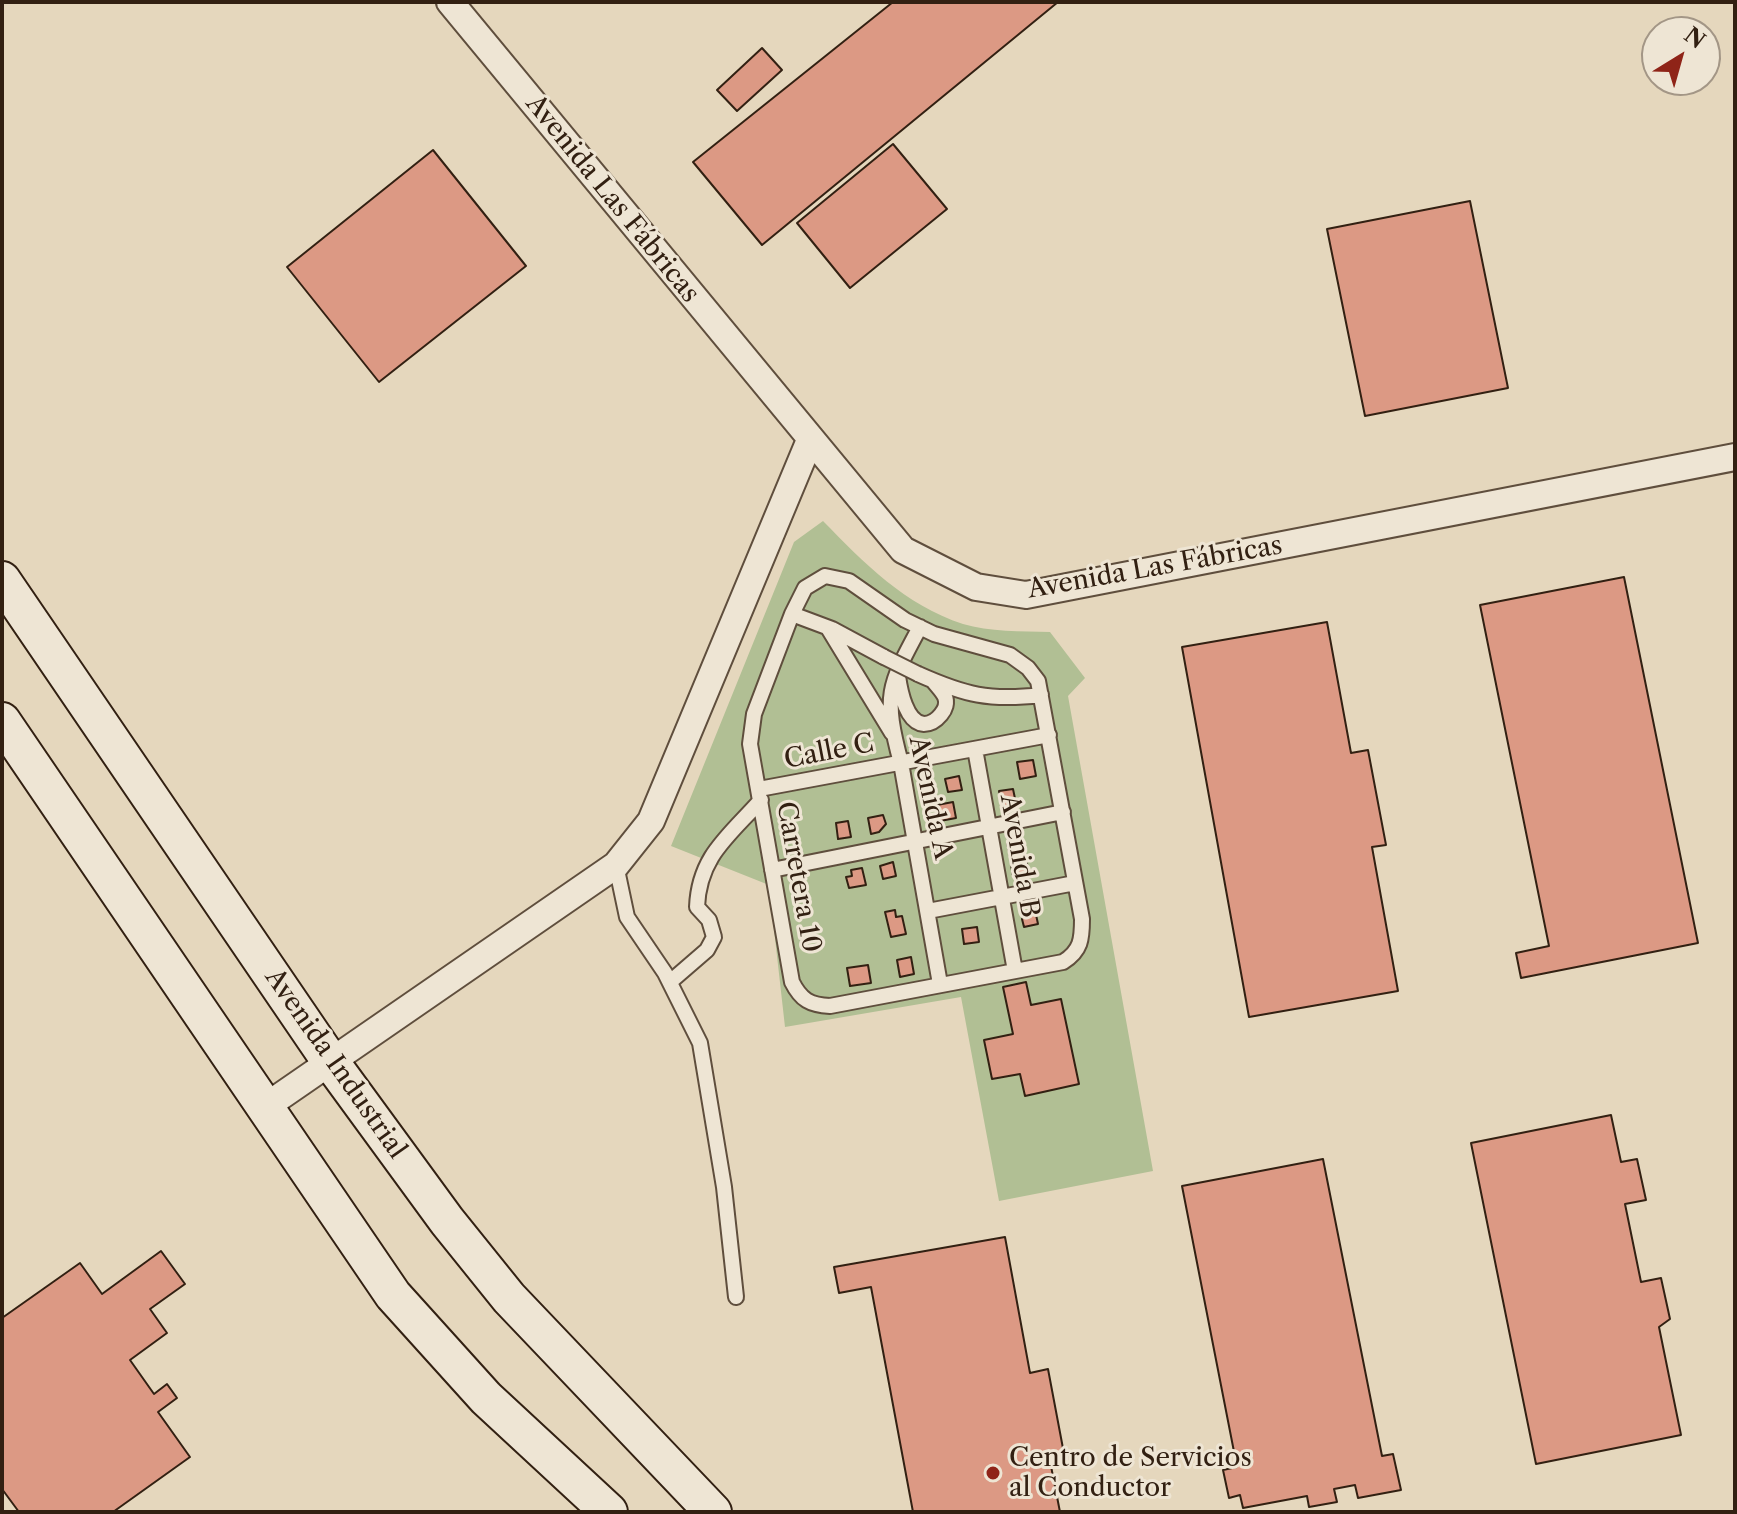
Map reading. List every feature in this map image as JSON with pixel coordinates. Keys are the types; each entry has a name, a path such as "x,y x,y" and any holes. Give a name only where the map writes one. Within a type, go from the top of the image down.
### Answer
{"street":[{"name":"Avenida Las Fábricas","path":"450,2 903,550 976,587 1026,595 1735,457"},
{"path":"265,1107 616,865 651,821 810,440"},
{"name":"Avenida Industrial","path":"2,580 330,1061 447,1221 509,1298 713,1512"},
{"path":"2,721 393,1295 486,1398 609,1512"}],"lane":[{"name":"Carretera 10","path":"825,576 849,581 920,627 976,647 1010,655 1028,668 1038,681 1082,919 1082,941 1074,955 1063,962 830,1006 814,1005 800,997 792,982 750,744 754,714 805,588 825,576"},
{"path":"792,614 828,628 934,681 988,698 1041,695"},
{"name":"Avenida A","path":"920,627 897,672 890,695 893,735 901,763 940,984"},
{"path":"828,628 893,735"},
{"path":"897,672 906,706 916,720 924,724 934,721 946,706 946,698 934,681"},
{"name":"Calle C","path":"760,795 901,763 1049,735"},
{"name":"Avenida B","path":"975,749 1015,971"},
{"path":"670,982 707,950 714,937 709,920 697,907 698,884 707,861 760,795"},
{"path":"772,870 1063,812"},
{"path":"616,865 627,917 670,982 700,1043 724,1187 736,1297"},
{"path":"928,911 1075,883"}],"green space":[{"path":"823,521 870,567 922,606 973,627 1050,632 1085,678 1068,696 1153,1171 999,1201 961,997 785,1027 769,885 671,846 794,542"}],"building":[{"path":"893,2 1058,2 762,245 693,162"},
{"path":"762,48 782,70 737,111 717,90"},
{"path":"893,144 947,209 850,288 797,223"},
{"path":"433,150 526,266 379,382 287,267"},
{"path":"1470,201 1508,388 1365,416 1327,229"},
{"path":"1624,577 1698,943 1521,978 1516,953 1549,946 1480,605"},
{"path":"1327,622 1351,753 1368,750 1386,845 1372,847 1398,991 1249,1017 1182,647"},
{"path":"1033,760 1036,776 1020,779 1017,762"},
{"path":"959,776 962,790 948,792 945,779"},
{"path":"1013,789 1017,808 1003,811 999,791"},
{"path":"953,802 956,818 940,821 937,805"},
{"path":"883,815 886,824 879,832 871,834 868,818"},
{"path":"848,821 851,837 838,839 836,823"},
{"path":"1020,840 1023,853 1010,856 1007,843"},
{"path":"893,862 896,876 883,879 880,866"},
{"path":"1027,863 1029,879 1019,880 1013,876 1011,865"},
{"path":"862,868 866,885 849,888 846,877 852,876 851,870"},
{"path":"895,910 896,917 902,916 906,934 891,937 885,912"},
{"path":"1035,910 1038,924 1024,927 1022,919 1026,912"},
{"path":"977,927 979,942 964,944 962,929"},
{"path":"911,957 914,974 900,977 897,960"},
{"path":"868,965 871,983 850,986 847,968"},
{"path":"1026,982 1031,1005 1061,999 1079,1084 1025,1096 1020,1074 992,1079 984,1040 1013,1034 1003,987"},
{"path":"1611,1115 1621,1162 1637,1159 1646,1200 1625,1204 1641,1282 1661,1278 1670,1319 1659,1327 1681,1435 1536,1464 1471,1143"},
{"path":"1323,1159 1382,1456 1393,1454 1401,1490 1358,1498 1355,1485 1334,1489 1337,1502 1309,1507 1307,1496 1243,1508 1240,1495 1229,1498 1223,1470 1237,1467 1182,1186"},
{"path":"1005,1237 1030,1373 1048,1369 1065,1459 1050,1461 1060,1512 913,1512 871,1287 839,1293 834,1267"},
{"path":"161,1251 185,1284 150,1309 167,1333 130,1360 154,1394 167,1384 177,1398 158,1412 190,1457 113,1512 19,1512 2,1489 2,1318 80,1263 102,1294"}],"place":[{"name":"Centro de Servicios al Conductor","path":"993,1473"}]}
